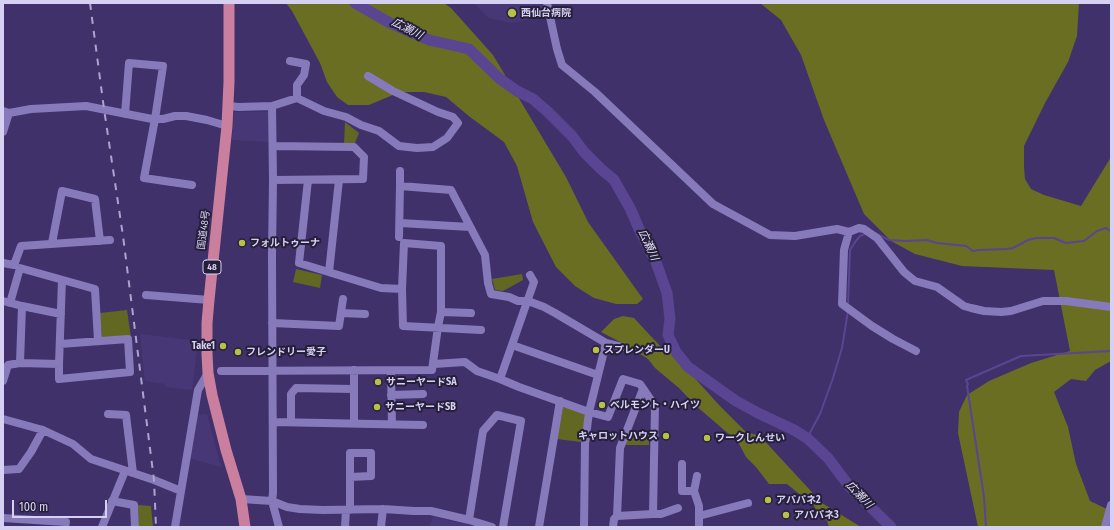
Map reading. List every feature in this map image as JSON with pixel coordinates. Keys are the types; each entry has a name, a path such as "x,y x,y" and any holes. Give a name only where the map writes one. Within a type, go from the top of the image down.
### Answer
{"highway":[{"name":"国道48号","path":"229,3 227,126 207,323 208,373 218,419 241,499 246,527"}],"street":[{"path":"547,3 562,65 596,92 713,204 770,235 795,236 837,229 849,232 859,228 868,231 884,245 904,272 915,281 937,287 964,306 984,311 1011,312 1043,301 1058,300 1111,307"},
{"path":"290,61 306,64 304,75 297,85 297,98"},
{"path":"126,114 129,62 163,66 144,178 192,185"},
{"path":"228,106 272,106 297,98 324,111 346,117 361,125 379,131 399,146 417,148 433,147 447,138 458,123 453,117 438,112 393,91 368,76"},
{"path":"3,132 6,112 86,106 155,119 186,116 227,126"},
{"path":"272,106 272,501 279,527"},
{"path":"273,146 354,147 364,157 363,179 273,180"},
{"path":"400,171 400,237"},
{"path":"308,180 299,263 381,288 402,289"},
{"path":"329,272 339,180"},
{"path":"400,186 451,190 485,255 488,283 491,294 509,297 518,301 528,301 555,313 606,343 622,347"},
{"path":"52,243 62,190 95,199 100,241"},
{"path":"400,223 470,227"},
{"path":"849,232 844,250 842,304 872,326 916,351"},
{"path":"3,263 14,265 20,246 110,240"},
{"path":"221,371 432,370 434,364 438,327 441,312 441,246 404,243 402,289 403,326 438,327 481,330"},
{"path":"61,314 7,302 20,268 95,289 98,341"},
{"path":"500,378 534,282 530,275"},
{"path":"60,344 128,339 130,372 59,379 59,364 62,280"},
{"path":"146,295 209,300"},
{"path":"272,323 339,326 343,299"},
{"path":"20,363 22,306"},
{"path":"341,312 365,314"},
{"path":"441,312 471,313"},
{"path":"584,527 585,444 589,412 606,343"},
{"path":"512,345 598,375"},
{"path":"434,364 465,362 478,371 500,378 519,387 589,412 608,417 623,379 640,384 655,406 653,514"},
{"path":"3,381 8,365 20,363 59,364"},
{"path":"354,370 354,424"},
{"path":"175,527 198,390 208,373"},
{"path":"391,373 392,424"},
{"path":"291,422 291,394 296,388 353,389"},
{"path":"613,527 614,519 617,516 620,448 643,389"},
{"path":"392,395 423,394"},
{"path":"539,527 560,401"},
{"path":"102,527 112,501 129,472 126,415 108,414"},
{"path":"469,520 483,431 497,415 521,421 503,527"},
{"path":"3,419 43,430 74,444 91,459 154,480 181,491"},
{"path":"273,422 424,425"},
{"path":"3,470 19,469 31,452 43,430"},
{"path":"682,464 682,491 694,491"},
{"path":"697,476 694,491 699,506 699,527"},
{"path":"345,527 348,510 350,477"},
{"path":"241,499 272,501 287,507 299,509 383,509 432,511 492,527"},
{"path":"112,501 134,505 135,527"},
{"path":"699,516 748,503"},
{"path":"1105,527 1111,505"},
{"path":"617,516 661,514 678,508"},
{"path":"381,527 383,509"},
{"path":"3,518 66,522 64,527"}],"shaded area":[{"name":"西仙台病院","path":"474,3 544,3 546,7 531,19 511,23 489,18"},
{"path":"234,112 269,112 268,142 232,140"},
{"path":"140,334 198,341 192,390 165,387 165,384 145,381"},
{"path":"207,414 221,467 189,458 197,415"},
{"path":"433,516 450,521 479,527 429,527"}],"green space":[{"path":"286,3 444,3 451,8 493,55 566,177 588,222 643,299 637,304 616,304 594,298 575,286 556,267 533,222 517,166 504,142 446,97 424,92 400,92 369,105 348,105 337,97 327,82 320,63 292,11"},
{"path":"760,3 1079,3 1077,36 1068,62 1045,103 1024,146 1024,167 1025,179 1031,189 1044,195 1081,206 1111,157 1111,361 1095,370 1086,381 1071,379 1054,392 1068,427 1076,464 1090,501 1111,511 1111,527 978,527 958,433 959,412 967,395 989,381 1031,363 1070,351 1054,270 962,266 915,254 891,241 864,214 824,120 801,55 781,20"},
{"path":"345,122 359,133 354,145 344,144"},
{"path":"296,269 322,275 320,288 293,282"},
{"path":"522,274 523,280 503,291 495,290 492,279"},
{"path":"127,310 131,337 102,339 100,313"},
{"path":"623,316 634,318 661,347 673,354 719,405 746,432 760,436 822,503 861,527 829,527 827,521 818,513 814,506 787,484 769,484 746,457 738,442 695,405 679,388 655,368 648,359 601,332 614,319"},
{"path":"563,407 586,413 581,442 557,439"},
{"path":"628,432 649,432 649,445 624,445"},
{"path":"138,505 151,506 153,527 139,527"}],"waterway":[{"name":"広瀬川","path":"355,3 390,23 429,40 469,49 500,79 517,91 533,99 548,112 572,136 584,152 614,180 630,208 656,262 667,293 670,319 668,335 676,352 688,367 736,401 807,438 828,458 849,486 891,527"},
{"path":"875,233 889,240 927,240 937,243 966,246 973,251 1013,248 1028,240 1036,238 1054,238 1066,243 1084,241 1097,231 1106,228 1111,231"},
{"path":"848,306 850,250 860,236 865,234"},
{"path":"807,438 820,414 833,378 842,348 848,311"},
{"path":"986,527 984,497 967,386 968,384 966,380 1021,356 1111,351"}],"railway":[{"path":"90,3 123,236 154,480 156,527"}],"place":[{"name":"西仙台病院","path":"512,13"},
{"name":"フォルトゥーナ","path":"242,243"},
{"name":"Take1","path":"223,346"},
{"name":"スプレンダーU","path":"596,350"},
{"name":"フレンドリー愛子","path":"238,352"},
{"name":"サニーヤードSA","path":"378,382"},
{"name":"ベルモント・ハイツ","path":"602,405"},
{"name":"サニーヤードSB","path":"377,407"},
{"name":"キャロットハウス","path":"666,436"},
{"name":"ワークしんせい","path":"707,438"},
{"name":"アパパネ2","path":"768,500"},
{"name":"アパパネ3","path":"786,515"}]}
